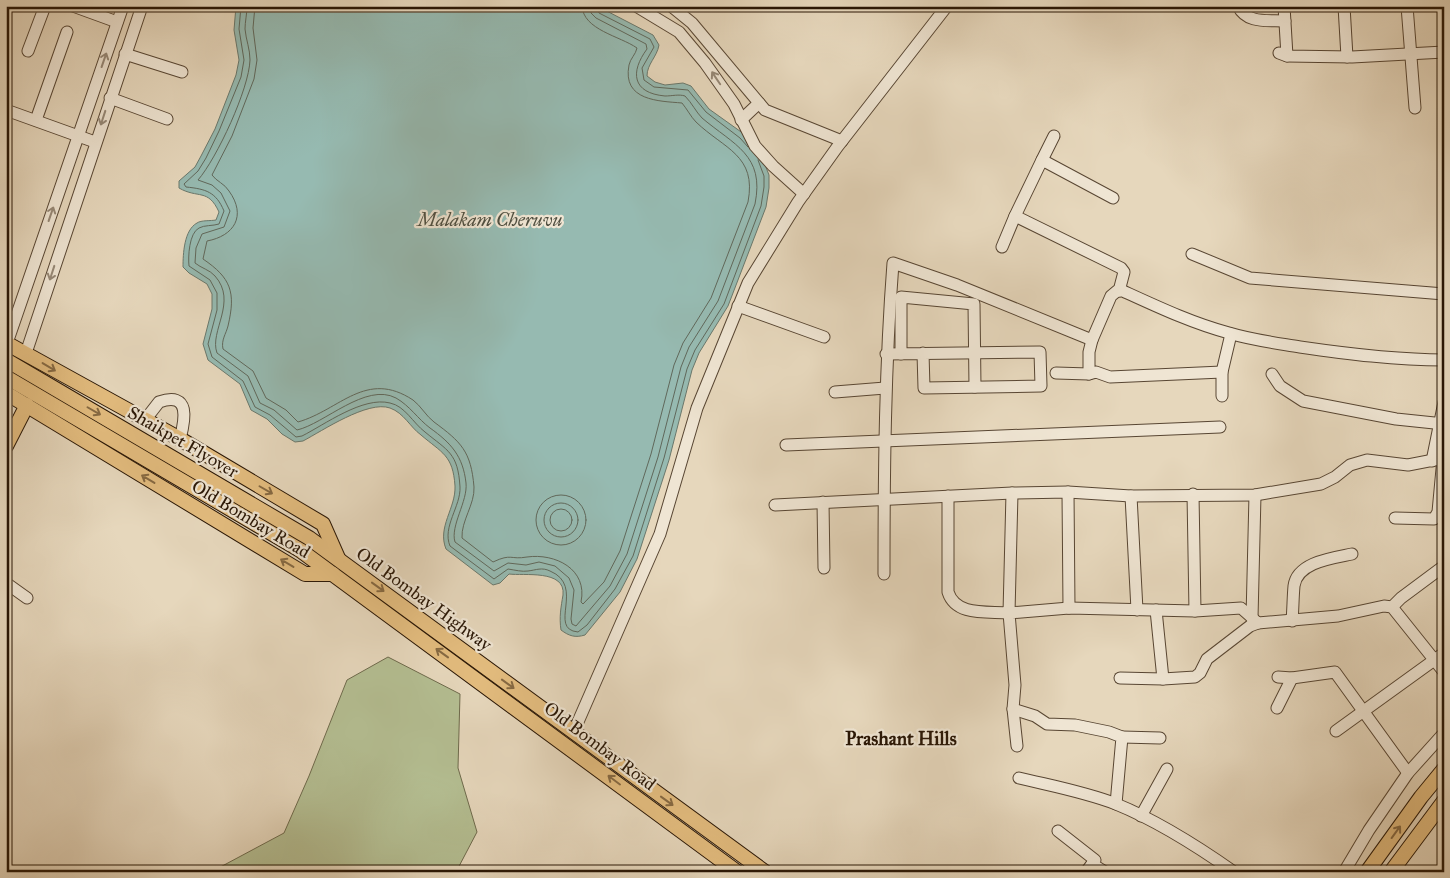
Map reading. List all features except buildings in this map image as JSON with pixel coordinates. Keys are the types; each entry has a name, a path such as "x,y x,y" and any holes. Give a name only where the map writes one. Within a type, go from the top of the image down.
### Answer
{"main road":[{"name":"Old Bombay Highway","path":"6,343 145,420 323,524 338,559 765,872"},
{"name":"Shaikpet Flyover","path":"6,360 309,538 338,559"},
{"name":"Shaikpet Flyover","path":"6,377 300,550 333,574"},
{"name":"Old Bombay Road","path":"6,393 305,574 333,574 737,872"},
{"path":"6,446 28,406"},
{"path":"1367,872 1421,797 1444,769"},
{"path":"1392,872 1441,810"}],"street":[{"path":"28,51 45,6"},
{"path":"73,6 117,22"},
{"path":"6,343 122,6"},
{"path":"26,353 142,6"},
{"path":"636,6 679,32 705,63 734,104 755,146 773,166 804,194"},
{"path":"670,6 692,23 765,110 842,141"},
{"path":"574,731 660,534 697,408 738,306 767,250 804,194 842,141 947,6"},
{"path":"1238,6 1242,14 1250,20 1285,21"},
{"path":"1284,6 1283,55 1347,57 1444,52"},
{"path":"1344,6 1347,57"},
{"path":"1407,6 1415,108"},
{"path":"679,32 692,23"},
{"path":"36,120 67,32"},
{"path":"125,54 182,72"},
{"path":"110,98 167,119"},
{"path":"741,120 760,103"},
{"path":"6,110 95,142"},
{"path":"1002,247 1054,136"},
{"path":"1042,160 1113,198"},
{"path":"1015,216 1121,268 1124,272 1119,291"},
{"path":"1192,254 1250,278 1444,294"},
{"path":"884,574 885,388 893,263 957,286 1092,340"},
{"path":"1089,374 1089,352 1092,340 1111,296 1119,291 1123,291 1171,314 1231,334 1357,356 1404,360 1444,360"},
{"path":"901,354 901,297 974,304 975,387"},
{"path":"738,306 824,337"},
{"path":"1222,396 1222,372 1231,334"},
{"path":"886,354 923,353 1040,352 1041,386 924,388 923,353"},
{"path":"1056,373 1089,374 1096,372 1110,377 1222,372"},
{"path":"1272,374 1280,386 1303,401 1396,419 1442,424"},
{"path":"834,392 885,388"},
{"path":"145,420 159,402 174,400 180,403 185,417 180,440"},
{"path":"1395,518 1434,519 1438,512 1444,402"},
{"path":"786,444 1220,427"},
{"path":"775,505 1012,493 1068,492 1131,496 1255,495 1321,484 1335,477 1350,465 1367,460 1408,465 1440,459"},
{"path":"1068,492 1069,608"},
{"path":"1012,493 1009,613 1015,685 1013,709 1017,746"},
{"path":"1193,494 1196,611"},
{"path":"1120,678 1163,679 1195,677 1200,673 1207,659 1255,621 1255,495"},
{"path":"948,496 948,592 951,601 964,610 1009,613 1069,608 1196,611 1242,608 1255,621 1292,621 1338,616 1384,606 1392,607 1439,656 1444,672"},
{"path":"1131,496 1137,610"},
{"path":"823,502 824,568"},
{"path":"1292,621 1294,584 1303,571 1329,559 1352,554"},
{"path":"1392,607 1444,566"},
{"path":"6,583 27,598"},
{"path":"1156,610 1163,679"},
{"path":"1336,731 1439,656"},
{"path":"1278,676 1292,678 1335,672 1362,712 1408,773"},
{"path":"1277,708 1292,678"},
{"path":"1013,709 1035,716 1047,724 1075,726 1109,732 1122,737 1160,738"},
{"path":"1344,872 1369,830 1408,773 1444,733"},
{"path":"1116,804 1122,737"},
{"path":"1141,816 1167,769"},
{"path":"1020,778 1067,789 1116,804 1167,829 1230,871"},
{"path":"1058,831 1095,860 1089,868 1105,872"}],"green space":[{"path":"388,657 460,694 458,768 477,832 456,872 211,872 284,833 347,680"}],"water":[{"name":"Malakam Cheruvu","path":"236,6 597,6 653,35 659,45 647,76 655,82 665,85 683,83 691,86 709,109 744,134 762,157 769,175 766,207 728,306 699,353 692,370 669,460 637,559 620,592 585,635 572,636 561,630 560,616 563,595 562,587 558,581 551,577 509,574 500,583 493,585 446,549 444,541 445,525 455,494 452,467 440,451 395,410 381,407 370,408 345,418 303,441 295,442 282,434 267,419 251,410 240,384 208,360 203,344 212,309 212,294 207,284 183,267 183,256 189,231 193,226 201,221 216,220 219,212 207,197 179,188 179,181 195,167 201,156 215,129 236,75 239,60 234,30"}],"district":[{"name":"Prashant Hills","path":"901,738"}]}
